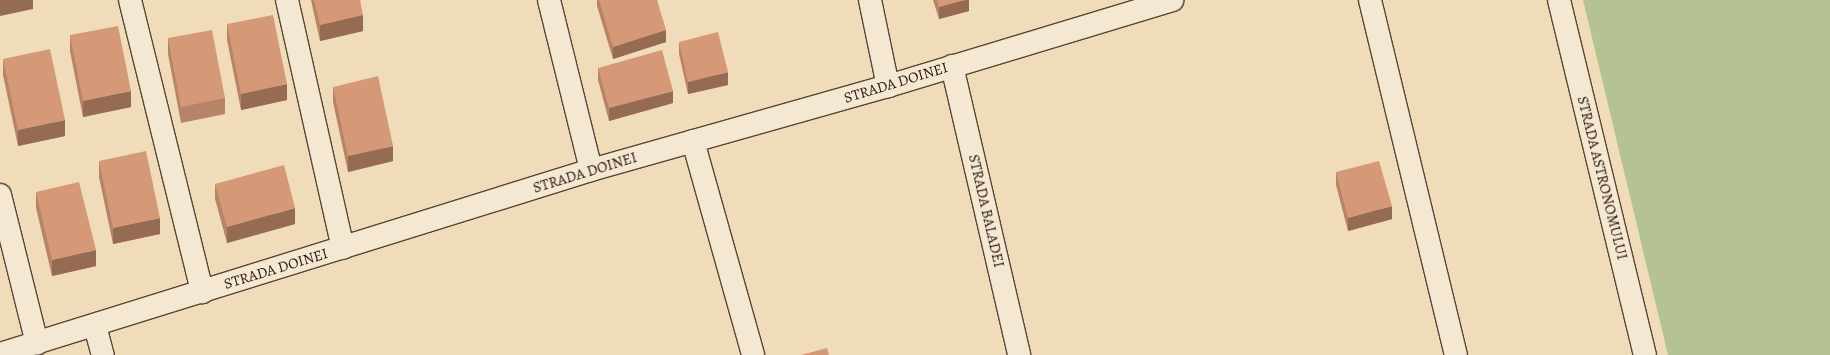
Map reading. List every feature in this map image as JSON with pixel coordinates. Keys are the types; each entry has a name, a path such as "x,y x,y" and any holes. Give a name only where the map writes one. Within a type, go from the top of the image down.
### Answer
{"street":[{"path":"130,0 202,292"},
{"path":"287,0 343,248"},
{"path":"549,0 591,170"},
{"path":"870,0 888,86"},
{"name":"STRADA DOINEI","path":"0,354 95,326 591,170 888,86 1172,0"},
{"path":"1370,0 1456,355"},
{"name":"STRADA ASTRONOMULUI","path":"1559,0 1645,355"},
{"name":"STRADA BALADEI","path":"952,66 1019,355"},
{"path":"692,141 753,355"},
{"path":"0,195 37,343"},
{"path":"95,326 103,355"}],"green space":[{"path":"1583,0 1830,0 1830,355 1668,355"}],"building":[{"path":"314,0 360,0 363,15 320,25"},
{"path":"599,0 657,0 666,30 613,47"},
{"path":"937,0 965,0 939,7"},
{"path":"273,15 287,84 241,94 227,24"},
{"path":"118,26 131,91 83,101 70,35"},
{"path":"212,30 225,98 181,107 168,38"},
{"path":"718,32 728,72 688,82 679,42"},
{"path":"50,49 65,120 18,130 3,59"},
{"path":"662,50 673,91 609,108 598,68"},
{"path":"378,76 393,146 348,156 333,87"},
{"path":"146,151 160,218 113,228 99,161"},
{"path":"1379,161 1392,206 1348,218 1336,172"},
{"path":"284,165 295,208 227,227 215,184"},
{"path":"79,182 96,250 52,260 36,192"},
{"path":"827,348 829,355 801,355"}]}
